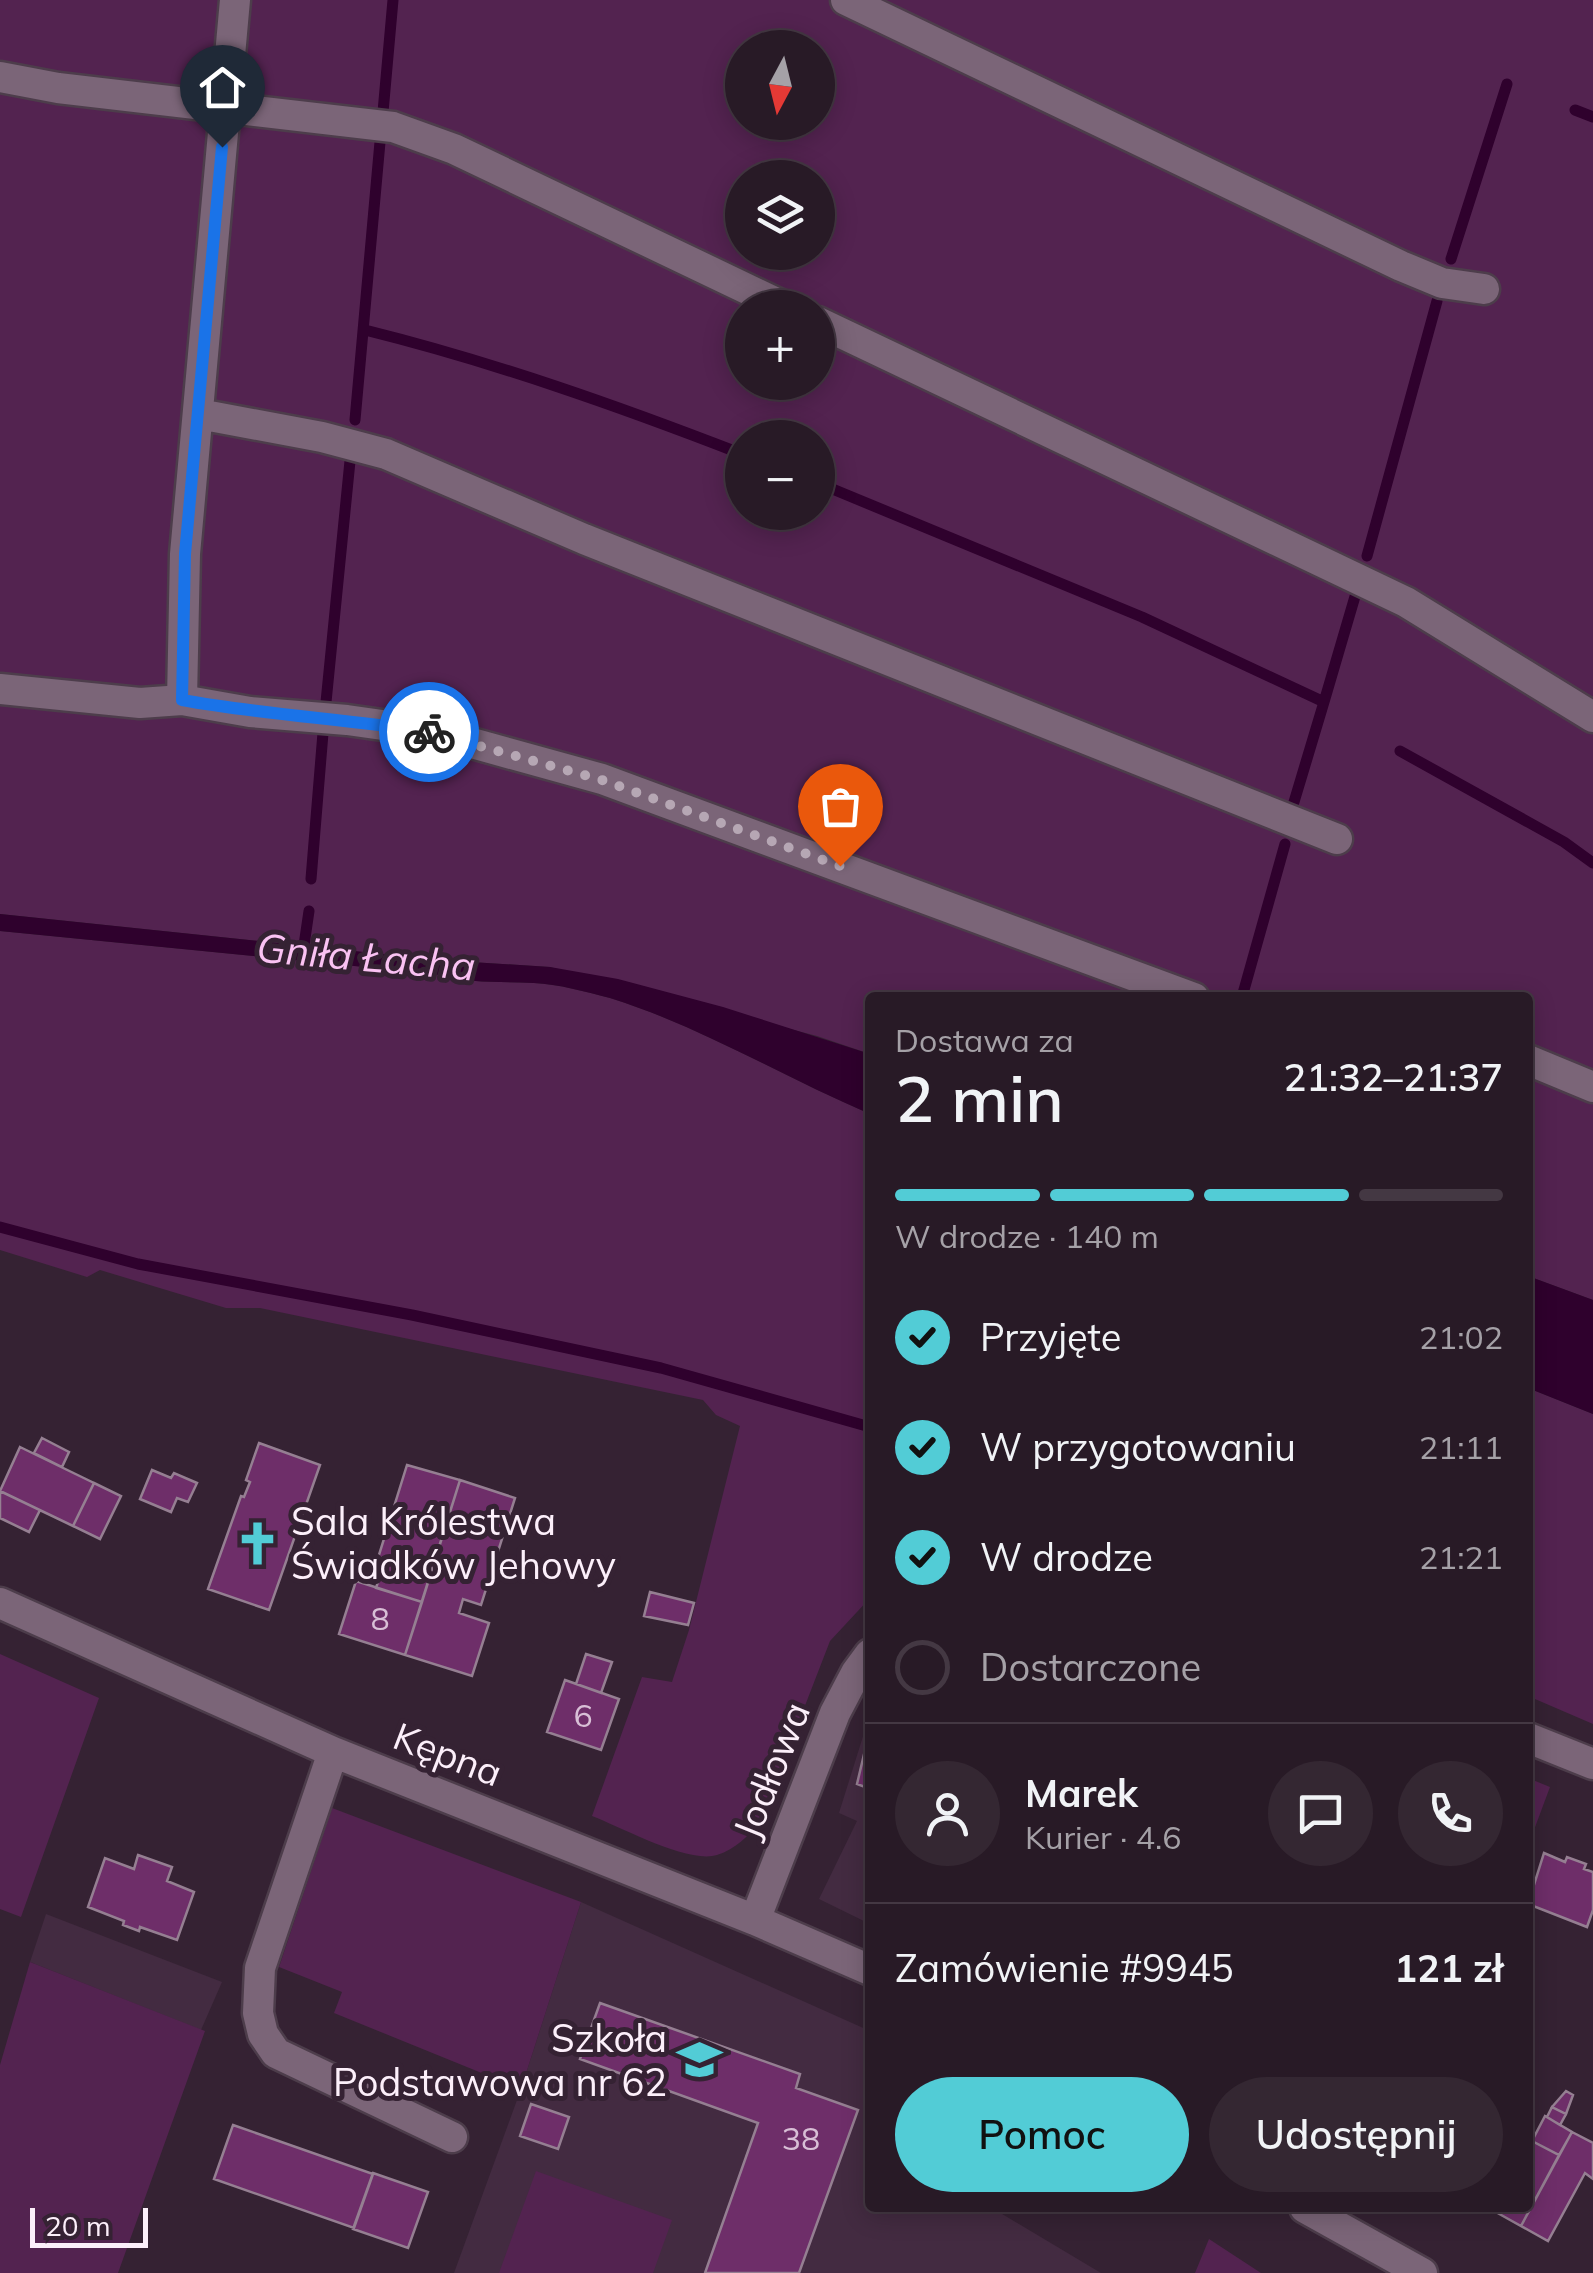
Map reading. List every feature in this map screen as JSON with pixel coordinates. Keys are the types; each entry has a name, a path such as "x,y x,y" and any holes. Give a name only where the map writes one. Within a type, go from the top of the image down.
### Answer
{"street":[{"path":"182,700 185,554 235,0"},
{"path":"846,0 1401,266 1442,283 1484,289"},
{"path":"0,78 393,128 454,149 749,290"},
{"path":"835,330 1406,602 1593,717"},
{"path":"199,414 322,436 386,454 584,539 1337,839"},
{"path":"0,689 140,703 182,700 250,712 432,732 602,780 1178,992"},
{"path":"1533,1062 1593,1088"},
{"name":"Kępna","path":"0,1603 333,1752 865,1968"},
{"name":"Jodłowa","path":"755,1920 835,1713 865,1661"},
{"path":"1533,1740 1593,1764"},
{"path":"333,1752 260,1968 258,2012 263,2034 276,2053 452,2137"},
{"path":"1313,2212 1410,2266"}],"shaded area":[{"path":"0,0 1593,0 1593,1300 1533,1278 1533,992 865,992 865,1052 817,1036 550,967 439,960 0,914"},
{"path":"0,931 572,989 610,998 676,1023 865,1112 865,1603 830,1641 760,1822 730,1849 704,1856 654,1843 592,1816 642,1677 672,1682 689,1630 740,1426 716,1415 703,1400 260,1308 226,1308 100,1270 87,1277 0,1250"},
{"path":"1533,1390 1593,1414 1593,1724 1533,1698"},
{"path":"0,1654 99,1698 21,1917 0,1909"},
{"path":"865,1730 865,1922 819,1899 857,1821 839,1813"},
{"path":"1533,1780 1550,1787 1533,1833"},
{"path":"332,1808 581,1902 521,2089 334,2013 342,1992 279,1967"},
{"name":"Szkoła Podstawowa nr 62","path":"581,1902 865,2029 865,2212 999,2212 1101,2273 454,2273 521,2089"},
{"path":"46,1914 222,1982 201,2030 30,1962"},
{"path":"30,1962 205,2031 118,2273 0,2273 0,2065"},
{"path":"536,2171 672,2220 653,2273 499,2273"},
{"path":"1209,2239 1261,2273 1195,2273"}],"water":[{"name":"Gniła Łacha","path":"0,914 439,960 550,967 618,979 723,1007 865,1052 865,1112 676,1023 610,998 572,989 0,931"},
{"path":"1533,1278 1593,1300 1593,1414 1533,1390"}],"building":[{"path":"42,1438 69,1452 62,1467 34,1453"},
{"name":"Sala Królestwa Świadków Jehowy","path":"259,1443 320,1465 269,1610 208,1589 241,1496 244,1497 250,1482 246,1480"},
{"path":"20,1447 94,1483 73,1526 0,1491"},
{"path":"407,1465 460,1480 422,1602 376,1588 381,1573 374,1571"},
{"path":"152,1470 171,1478 174,1473 197,1483 188,1502 177,1498 171,1512 140,1499"},
{"path":"460,1480 515,1498 481,1605 463,1599 459,1613 489,1623 472,1676 405,1655"},
{"path":"94,1483 121,1496 100,1539 73,1526"},
{"path":"0,1491 40,1510 29,1532 0,1518"},
{"path":"356,1581 422,1602 405,1655 339,1634"},
{"path":"650,1592 694,1603 688,1625 644,1616"},
{"path":"586,1654 612,1662 601,1693 576,1684"},
{"path":"565,1680 619,1699 601,1750 547,1732"},
{"path":"865,1750 865,1787 857,1784"},
{"path":"1544,1853 1565,1862 1567,1857 1586,1864 1584,1869 1593,1872 1593,1910 1587,1927 1533,1906 1533,1888"},
{"path":"138,1855 172,1867 167,1881 194,1892 177,1940 140,1927 139,1931 88,1907 105,1858 134,1869"},
{"path":"600,2003 800,2074 796,2088 858,2110 799,2273 705,2273 758,2123 580,2059"},
{"path":"1566,2091 1573,2095 1566,2114 1552,2107"},
{"path":"531,2104 569,2117 558,2149 520,2136"},
{"path":"1552,2107 1566,2114 1560,2125 1547,2117"},
{"path":"1545,2116 1572,2132 1559,2155 1533,2139"},
{"path":"233,2125 373,2174 354,2228 214,2179"},
{"path":"1572,2132 1593,2143 1593,2179 1585,2173 1548,2241 1521,2226 1529,2212 1533,2212 1533,2204"},
{"path":"1533,2142 1559,2155 1533,2204"},
{"path":"373,2173 428,2192 408,2248 353,2229"},
{"path":"1496,2212 1528,2212 1521,2226"}],"waterway":[{"path":"383,112 393,0"},
{"path":"1451,259 1507,84"},
{"path":"1575,110 1593,117"},
{"path":"355,420 380,142"},
{"path":"1367,556 1437,301"},
{"path":"365,330 555,386 725,448"},
{"path":"326,702 350,461"},
{"path":"835,490 1142,617 1324,702 1294,802"},
{"path":"1324,702 1356,593"},
{"path":"311,879 323,733"},
{"path":"1400,751 1564,842 1593,863"},
{"path":"1243,992 1285,844"},
{"path":"303,952 309,911"},
{"path":"0,1227 138,1264 412,1315 661,1368 865,1426"}],"way so far":[{"path":"429,732 602,780 840,866"}],"place":[{"name":"Sala Królestwa Świadków Jehowy","path":"258,1543"},
{"name":"Szkoła Podstawowa nr 62","path":"700,2060"}],"route":[{"path":"222,147 185,554 182,700 250,712 429,732"}]}
